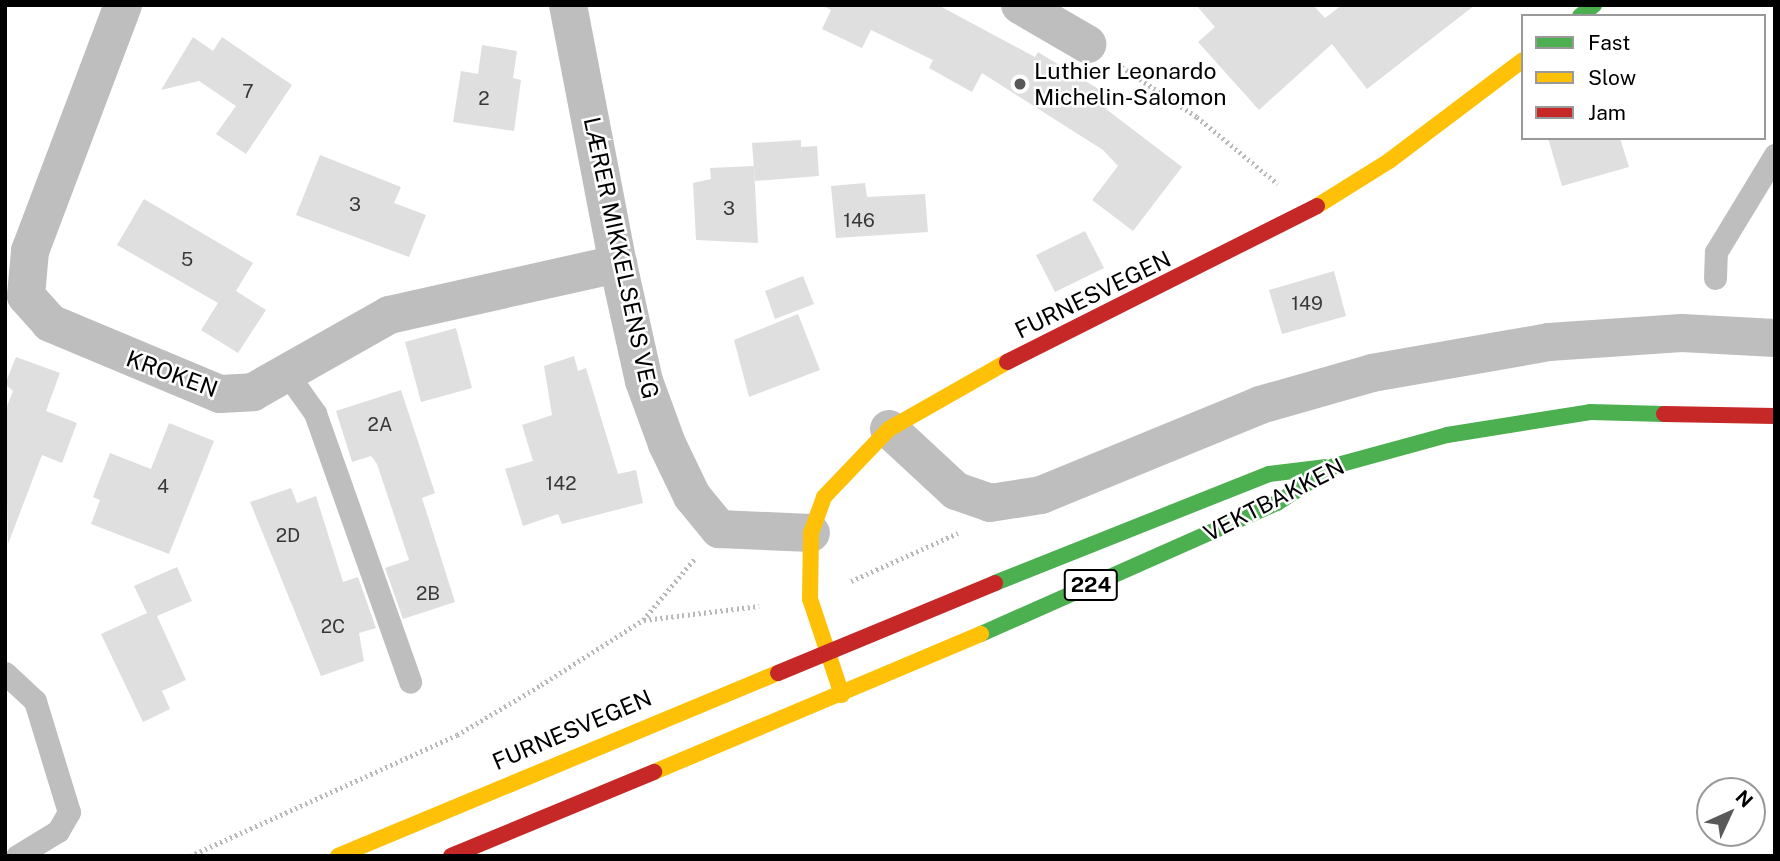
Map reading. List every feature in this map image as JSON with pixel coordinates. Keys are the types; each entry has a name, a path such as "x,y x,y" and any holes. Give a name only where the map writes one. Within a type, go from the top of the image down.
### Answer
{"main road":[{"name":"FURNESVEGEN","path":"842,695 824,648 810,599 811,533 824,496 889,429 1304,214 1389,161 1521,62"},
{"name":"VEKTBAKKEN","path":"842,695 1277,503 1334,466 1447,435 1590,412 1775,416"},
{"name":"FURNESVEGEN","path":"338,856 456,803 824,648 1269,474 1334,466"},
{"name":"224","path":"465,853 842,695"}],"street":[{"name":"KROKEN","path":"123,5 30,251 16,302 50,323 98,347 220,394 253,393 389,315 618,264"},
{"name":"LÆRER MIKKELSENS VEG","path":"568,5 618,264 644,380 667,444 692,496 719,529"},
{"path":"1020,5 1087,44"},
{"path":"889,429 956,491 990,503 1041,495 1260,405 1372,373 1563,340 1682,333 1775,338"},
{"path":"719,529 811,533"}],"lane":[{"path":"1715,278 1716,252 1775,155"},
{"path":"288,375 315,413 410,682"},
{"path":"5,673 35,701 68,795 69,812 58,831 17,856"},
{"path":"456,803 465,853"}],"path":[{"path":"1087,44 1265,169 1304,214"},
{"path":"190,856 457,735 643,620 719,529"},
{"path":"851,581 965,529"},
{"path":"643,620 759,606"}],"building":[{"path":"821,5 938,5 1035,57 1038,52 1113,98 1106,109 1182,167 1133,231 1092,200 1118,166 1103,150 982,73 972,92 929,68 933,60 871,30 862,48 822,29 831,10"},
{"path":"1196,5 1313,5 1325,18 1342,5 1475,5 1367,89 1332,44 1259,110 1198,42 1215,27"},
{"path":"193,37 213,51 222,37 292,85 246,154 216,134 236,106 199,81 161,90"},
{"path":"482,45 517,51 513,78 521,80 514,131 453,122 461,71 478,74"},
{"path":"801,140 801,147 817,146 819,176 755,181 752,143"},
{"path":"1549,140 1621,140 1629,167 1562,186"},
{"path":"320,155 401,187 394,203 426,215 409,257 296,215"},
{"path":"754,166 758,243 696,240 693,183 711,179 710,168"},
{"path":"865,183 867,197 925,194 928,232 836,238 831,186"},
{"path":"144,199 253,263 236,291 266,310 238,353 201,330 218,303 117,245"},
{"path":"1085,231 1104,268 1055,292 1036,255"},
{"path":"1334,271 1346,316 1282,334 1269,290"},
{"path":"803,276 814,304 775,319 765,291"},
{"path":"798,314 820,370 749,397 734,340"},
{"path":"456,328 472,388 421,402 405,342"},
{"path":"574,356 578,371 586,368 618,474 636,470 643,503 562,524 558,514 523,526 505,469 533,461 522,425 552,415 544,366"},
{"path":"16,357 60,373 46,411 77,423 62,463 42,455 8,544 5,411 13,391 5,384"},
{"path":"401,390 435,493 422,498 455,602 403,619 385,568 409,560 377,464 371,456 352,462 336,411"},
{"path":"169,423 214,441 169,554 91,524 100,500 93,497 110,453 151,469"},
{"path":"291,488 297,503 316,496 343,582 358,577 376,628 359,633 364,661 321,676 250,502"},
{"path":"177,567 192,601 157,616 186,680 162,691 170,709 143,722 101,634 147,613 134,586"}],"traffic: fast":[{"path":"1583,14 1594,5"},
{"path":"981,634 1277,503 1334,466 1447,435 1590,412 1664,414"},
{"path":"995,583 1269,474 1325,467"}],"traffic: slow":[{"path":"1317,206 1389,161 1521,62"},
{"path":"842,695 810,599 811,533 824,497 889,429 1007,362"},
{"path":"654,772 981,634"},
{"path":"338,856 778,673"}],"traffic: jam":[{"path":"1007,362 1317,206"},
{"path":"1664,414 1775,416"},
{"path":"778,673 995,583"},
{"path":"451,856 654,772"}],"place":[{"name":"Luthier Leonardo Michelin-Salomon","path":"1020,84"}]}
